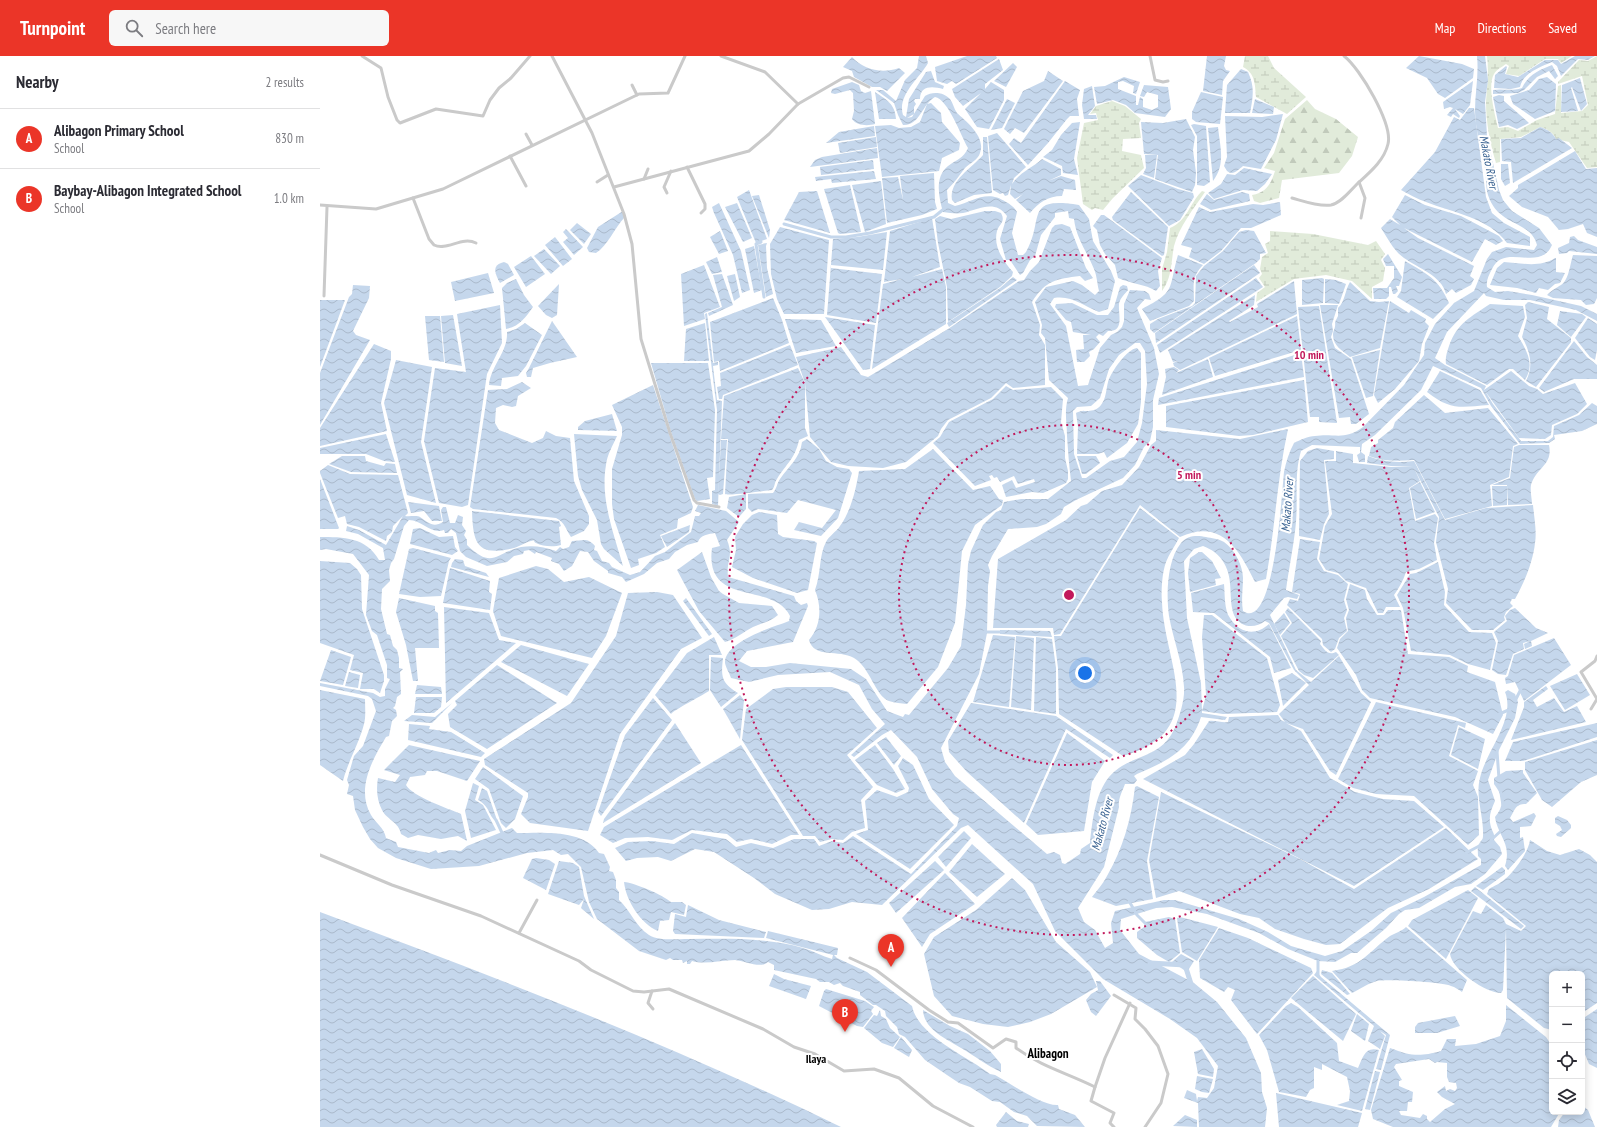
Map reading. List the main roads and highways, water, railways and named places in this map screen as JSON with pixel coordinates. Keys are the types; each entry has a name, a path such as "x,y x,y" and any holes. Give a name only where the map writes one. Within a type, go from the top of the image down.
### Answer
{"water":[{"name":"Makato River","path":"919,56 926,56 928,63 906,94 903,101 903,115 906,117 909,99 926,72 931,71 935,82 944,86 943,89 931,87 922,91 920,99 915,99 914,101 916,104 914,107 914,114 925,96 928,94 934,93 945,95 950,99 957,113 974,130 980,141 980,153 976,160 965,168 947,190 948,203 955,206 980,197 993,196 1011,205 1017,212 1012,233 1018,255 1023,255 1026,252 1039,213 1043,207 1050,204 1061,203 1079,205 1089,219 1093,241 1111,271 1115,281 1108,309 1099,312 1072,300 1060,297 1054,298 1050,304 1066,326 1078,386 1088,385 1100,348 1111,335 1122,327 1124,321 1124,304 1130,290 1145,291 1149,294 1151,300 1145,299 1137,308 1154,348 1159,374 1153,400 1153,427 1150,441 1144,447 1135,465 1123,478 1064,507 1061,514 1046,524 1037,527 1008,529 988,565 990,571 988,586 987,633 979,674 941,748 945,762 955,776 1047,854 1054,852 1060,855 1062,863 1065,864 1080,854 1081,849 1090,843 1097,800 1109,777 1127,763 1154,751 1163,745 1170,737 1176,725 1181,711 1184,687 1182,669 1169,616 1168,588 1170,568 1173,558 1176,550 1183,540 1193,536 1200,536 1220,540 1228,545 1237,558 1243,573 1243,611 1254,612 1263,601 1270,581 1279,529 1284,472 1294,443 1312,436 1339,436 1350,434 1363,427 1404,385 1424,355 1425,343 1435,324 1454,303 1474,291 1487,259 1492,252 1506,247 1534,250 1537,245 1534,237 1528,231 1499,213 1488,195 1485,168 1475,117 1478,70 1477,56 1485,56 1488,80 1485,102 1487,136 1499,190 1503,200 1512,211 1539,228 1552,245 1546,253 1539,257 1513,257 1498,261 1489,275 1487,287 1495,292 1508,291 1581,306 1597,314 1597,321 1576,310 1530,300 1504,300 1486,296 1484,293 1447,332 1435,358 1445,365 1486,386 1484,390 1511,371 1529,386 1537,389 1543,394 1575,383 1587,404 1577,414 1552,425 1551,435 1545,439 1519,438 1485,391 1521,441 1548,441 1553,437 1554,426 1579,415 1592,403 1597,406 1597,424 1582,431 1554,435 1555,439 1549,443 1520,444 1491,406 1481,388 1433,366 1421,390 1375,435 1362,444 1361,452 1365,455 1365,462 1359,462 1357,455 1360,453 1360,447 1312,445 1301,451 1297,477 1297,513 1286,590 1299,595 1297,599 1288,597 1284,598 1270,615 1296,670 1311,682 1339,656 1361,693 1371,702 1336,775 1330,771 1303,729 1286,723 1301,731 1330,778 1355,792 1383,799 1414,801 1444,827 1354,886 1143,779 1185,755 1209,721 1228,722 1229,717 1278,715 1281,720 1285,722 1279,714 1309,685 1294,670 1269,623 1265,621 1261,624 1248,626 1240,623 1234,615 1231,603 1229,576 1227,569 1217,554 1203,546 1194,549 1184,561 1187,618 1201,683 1202,713 1227,717 1225,720 1201,717 1191,738 1184,746 1168,759 1134,776 1137,780 1134,784 1125,784 1120,798 1104,867 1078,908 1084,922 1095,930 1105,948 1113,943 1111,923 1115,911 1164,900 1175,900 1239,919 1268,932 1291,946 1325,956 1342,951 1371,931 1391,913 1424,897 1481,865 1481,859 1478,856 1478,845 1483,836 1478,792 1480,778 1483,768 1504,724 1507,713 1505,692 1508,690 1515,694 1518,702 1515,718 1499,750 1488,780 1495,801 1490,814 1490,823 1494,840 1500,847 1502,854 1485,874 1471,884 1455,887 1419,908 1405,910 1399,914 1386,928 1357,953 1351,953 1335,962 1318,961 1288,949 1259,933 1207,914 1172,907 1156,908 1121,919 1120,930 1139,954 1194,983 1217,1002 1246,1038 1261,1073 1262,1092 1267,1108 1265,1127 1199,1127 1198,1103 1184,1098 1187,1090 1196,1094 1197,1101 1198,1097 1207,1098 1214,1088 1218,1066 1197,1038 1170,1019 1103,979 1055,931 1033,884 968,825 961,828 882,905 852,902 829,909 812,910 775,894 754,878 714,852 695,849 671,861 658,857 637,858 626,861 615,848 628,842 652,841 674,844 692,833 726,839 736,847 751,843 773,848 794,839 814,839 819,846 832,841 843,843 853,836 911,874 957,826 959,818 953,814 932,789 917,757 891,730 882,735 854,757 851,755 885,724 872,709 859,685 830,672 778,675 749,682 731,678 725,663 727,656 732,649 748,637 789,621 790,616 781,605 770,599 729,587 718,579 712,567 712,548 720,546 715,533 703,536 698,542 687,545 675,552 669,559 657,563 644,574 626,582 622,577 608,573 608,571 594,561 588,552 580,551 572,566 564,571 559,564 551,561 552,558 536,552 535,554 529,550 524,551 523,554 514,556 507,562 487,566 466,557 460,551 456,533 451,529 448,533 445,533 444,530 435,531 418,522 409,520 404,526 394,559 391,563 389,570 390,581 382,589 381,609 387,634 390,635 393,646 397,650 399,668 403,669 400,672 401,694 397,697 393,708 396,710 397,716 392,721 389,736 386,737 371,765 365,785 367,805 371,815 384,831 386,838 396,842 398,847 429,853 436,850 438,853 450,850 461,851 467,846 512,828 517,833 562,834 583,840 592,845 599,853 604,854 610,867 609,871 613,872 616,880 619,900 640,928 653,937 668,939 760,940 789,944 832,959 833,955 766,938 768,931 838,948 837,955 834,955 837,958 867,972 912,1006 916,1017 923,1027 933,1036 990,1074 995,1075 1035,1098 1044,1102 1058,1105 1059,1109 1075,1115 1085,1127 1037,1126 1027,1116 1014,1112 1000,1102 992,1101 970,1087 959,1083 925,1060 905,1037 899,1034 897,1027 886,1016 885,1011 876,1005 873,1005 860,995 860,992 843,986 840,983 834,985 829,982 820,982 816,979 774,970 774,965 768,962 757,965 735,960 708,962 692,961 690,964 687,964 687,961 683,963 682,960 673,960 670,958 666,960 639,951 597,919 589,902 581,867 568,854 561,855 553,850 527,853 479,866 431,869 396,858 378,848 370,839 355,810 353,796 347,794 349,785 347,780 354,756 363,746 376,711 372,699 368,696 320,686 320,683 373,693 380,697 385,696 385,689 390,679 387,678 387,665 377,635 372,631 366,615 369,575 353,554 326,549 320,550 320,537 337,537 353,540 368,547 374,552 379,560 385,560 383,548 358,534 346,531 347,526 359,530 386,545 403,516 393,526 392,532 387,536 386,541 359,527 347,524 345,516 338,518 320,473 320,471 328,465 350,474 398,475 408,513 405,516 419,516 431,524 436,525 443,522 441,510 443,507 446,507 450,523 455,523 458,515 463,517 462,525 466,531 464,535 467,540 467,545 483,557 494,558 526,546 547,548 556,551 560,547 563,549 569,547 572,541 587,540 595,546 594,550 597,551 602,561 609,563 612,567 630,575 640,572 655,556 665,552 691,532 695,516 699,516 701,513 695,511 698,505 726,511 739,522 727,540 730,551 728,577 794,596 796,601 801,605 807,603 808,606 793,642 747,651 739,661 751,667 766,667 790,663 851,669 866,679 887,711 903,717 905,714 909,715 948,668 961,646 966,605 968,564 971,551 983,525 996,512 1001,510 1004,502 1021,499 1048,499 1071,481 1066,417 1068,398 1049,380 1045,338 1041,333 1042,325 1035,302 1046,287 1073,281 1082,285 1095,295 1099,291 1094,269 1079,239 1074,219 1069,218 1068,211 1055,213 1055,217 1041,235 1035,256 1030,260 1023,273 1020,275 1010,260 1006,260 1000,239 1007,216 1002,211 997,208 986,207 963,213 943,212 939,194 939,182 941,176 948,166 962,157 968,148 954,119 945,104 940,99 935,97 927,104 913,122 903,125 894,103 876,90 883,90 896,101 905,80 917,68","holes":["1135,343 1140,343 1145,351 1147,384 1142,423 1137,442 1124,457 1110,461 1086,478 1082,478 1074,454 1073,411 1077,407 1091,406 1100,398 1109,369 1119,355"]},
{"path":"967,56 996,56 997,58 956,84 952,81 947,84 937,81 935,67"},
{"path":"1207,56 1226,56 1224,66 1226,70 1230,71 1223,81 1222,95 1203,91"},
{"path":"1419,56 1462,64 1474,69 1473,78 1445,98 1438,94 1427,78 1406,68"},
{"path":"1575,56 1595,56 1588,60 1578,59 1561,76 1557,66 1552,62 1537,68 1528,74 1520,87 1511,89 1494,88 1495,75 1506,66 1505,74 1518,77 1545,60 1558,60 1561,64"},
{"path":"852,57 862,65 874,70 886,71 899,68 905,73 887,91 880,87 872,87 854,77 852,71 843,67"},
{"path":"999,59 1003,70 985,84 985,89 991,82 1004,90 1004,100 989,129 977,127 965,109 981,93 963,106 955,97 952,89"},
{"path":"1013,63 1017,67 1006,87 994,81"},
{"path":"1552,65 1558,76 1555,79 1549,71 1537,77 1524,90 1518,93 1493,94 1493,90 1514,90 1522,88 1524,83 1534,74"},
{"path":"1241,69 1248,72 1252,82 1253,97 1250,113 1225,113 1227,85"},
{"path":"1048,71 1063,81 1024,133 1015,128 1010,134 1004,129 1023,91 1044,81"},
{"path":"1124,77 1140,82 1136,94 1133,93 1134,86 1123,81 1118,82 1118,89 1136,96 1136,105 1138,105 1140,97 1143,99 1143,107 1152,110 1158,107 1158,95 1147,92 1144,97 1140,96 1144,85 1168,87 1171,109 1165,117 1135,113 1126,105 1113,100 1097,104 1094,87 1105,86"},
{"path":"1547,77 1556,84 1555,111 1535,119 1513,104 1510,96 1529,90 1539,79"},
{"path":"1580,78 1587,104 1581,111 1572,87 1571,88 1578,111 1561,112 1562,85"},
{"path":"1065,81 1080,90 1077,99 1079,116 1070,116 1028,165 1009,144 1014,138 1021,143"},
{"path":"1473,81 1470,105 1463,114 1455,109 1460,116 1459,118 1453,114 1451,117 1447,115 1453,108 1450,107 1444,109 1443,102"},
{"path":"852,82 859,85 861,91 865,93 871,91 875,124 863,125 852,119 854,111 853,93 850,90 835,94 831,93 832,89"},
{"path":"1092,86 1095,106 1088,115 1096,115 1097,119 1084,119 1082,105 1084,89"},
{"path":"875,92 890,103 894,110 896,119 879,119"},
{"path":"1201,92 1223,97 1220,124 1196,122 1192,119 1192,112"},
{"path":"1499,95 1504,96 1504,101 1529,123 1517,129 1508,125 1499,127 1493,97"},
{"path":"1007,99 1015,103 1002,128 991,130"},
{"path":"1255,99 1274,107 1273,114 1252,113"},
{"path":"931,103 941,113 942,122 960,143 959,150 942,158 939,171 882,177 875,126 891,125 899,128 911,127 920,122 927,104"},
{"path":"1469,108 1474,108 1486,197 1492,213 1504,223 1530,237 1530,246 1507,243 1500,235 1481,222 1423,201 1401,190 1435,152 1454,117 1460,120"},
{"path":"1283,114 1276,140 1261,169 1243,166 1233,173 1227,171 1224,166 1227,157 1225,116 1262,117"},
{"path":"1186,119 1195,137 1193,150 1196,173 1195,185 1192,192 1155,179 1158,155 1144,154 1141,122 1163,123"},
{"path":"1080,122 1074,159 1078,175 1063,173 1062,166 1043,157 1052,150 1061,135 1072,123"},
{"path":"1191,125 1206,126 1210,182 1204,186 1197,185 1197,136"},
{"path":"874,126 875,136 826,143 839,132"},
{"path":"1218,127 1221,162 1220,168 1213,181 1208,128"},
{"path":"1540,127 1550,132 1556,139 1559,138 1572,148 1513,183 1511,162 1502,161 1501,139 1521,138"},
{"path":"997,133 1026,167 1014,178 1012,184 1022,174 1042,159 1061,169 1061,175 1048,181 1061,176 1075,180 1076,190 1064,189 1062,196 1052,197 1044,201 1036,206 1030,213 1016,200 1023,194 1015,199 1010,194 1011,185 1008,195 1005,196 1003,193 1000,194 993,190 988,136"},
{"path":"876,137 877,147 840,153 838,143"},
{"path":"983,137 987,137 992,193 974,195 955,203 952,200 954,186 962,175 983,155"},
{"path":"877,148 878,158 810,167 815,160 822,157"},
{"path":"1575,151 1586,169 1597,168 1597,237 1587,233 1583,224 1568,229 1559,230 1548,217 1522,207 1509,196 1518,188 1518,185"},
{"path":"1145,155 1157,155 1154,178 1143,174 1146,168"},
{"path":"873,160 874,169 821,175 820,167"},
{"path":"1501,164 1508,164 1510,183 1505,186 1501,179"},
{"path":"1244,168 1272,174 1265,184 1257,191 1243,190 1214,199 1208,193 1221,184 1227,174 1235,175"},
{"path":"874,171 876,179 832,183 831,179 816,181 815,177"},
{"path":"934,173 935,202 937,209 922,215 887,223 882,178 898,177 903,200 900,176"},
{"path":"1141,175 1193,193 1194,197 1180,220 1169,226 1128,186"},
{"path":"881,181 886,224 865,232 852,185"},
{"path":"850,185 861,232 840,234 838,233 824,189"},
{"path":"749,190 767,239 756,243 737,197"},
{"path":"817,191 830,233 784,220 799,192"},
{"path":"1131,192 1168,227 1164,255 1162,256 1113,220 1112,217"},
{"path":"1242,192 1249,194 1250,201 1211,210 1200,204 1207,194 1214,200"},
{"path":"759,195 770,230 769,238 752,196"},
{"path":"1405,195 1425,205 1461,216 1499,236 1503,241 1496,245 1485,239 1472,262 1404,228 1418,238 1474,266 1470,276 1474,279 1471,285 1456,293 1452,289 1446,294 1444,288 1435,277 1404,258 1394,248 1381,228 1390,219 1400,225 1392,217"},
{"path":"1280,202 1281,215 1251,228 1241,228 1221,251 1204,264 1189,257 1192,248 1181,245 1199,207 1210,212 1253,204 1263,205"},
{"path":"719,203 741,251 750,290 742,293 733,255 712,207"},
{"path":"737,203 752,238 743,242 725,207"},
{"path":"623,211 624,218 604,246 596,253 589,252 587,248 598,227"},
{"path":"985,211 995,211 1001,213 1003,219 997,231 996,242 1002,258 1013,272 1012,276 1000,287 948,322 947,287 938,243 935,219 940,216 951,219"},
{"path":"1101,215 1104,215 1162,258 1158,271 1160,286 1156,291 1118,278 1115,265 1105,254 1100,245 1097,230 1093,226"},
{"path":"932,218 940,267 912,277 942,269 946,287 946,324 872,369 883,284 902,279 884,282 890,231"},
{"path":"577,223 591,234 584,244 570,230"},
{"path":"1062,224 1070,227 1086,268 1093,278 1085,281 1080,276 1064,278 1052,282 1042,289 1032,302 1040,325 1039,335 1045,345 1045,385 1013,388 1006,383 991,398 948,420 938,436 906,462 883,468 848,466 831,462 810,437 805,383 796,357 841,347 861,375 868,377 948,329 1019,281 1024,280 1039,262 1052,228 1055,225"},
{"path":"780,227 829,240 824,314 784,314 777,299 771,274 770,244"},
{"path":"566,229 583,247 574,255 563,242 568,238 563,232"},
{"path":"1246,230 1254,231 1266,253 1260,254 1260,259 1256,263 1154,333 1150,329 1150,324 1158,319 1192,306 1195,303 1196,276 1204,266 1223,251 1239,232"},
{"path":"720,231 728,251 719,254 710,237"},
{"path":"887,232 883,270 831,265 831,268 882,274 876,323 827,315 833,239"},
{"path":"1574,236 1578,240 1597,247 1597,254 1569,251 1567,253 1559,254 1558,248 1569,243 1570,237"},
{"path":"555,237 572,259 563,266 545,245"},
{"path":"767,243 767,268 773,294 766,297 758,245"},
{"path":"754,246 762,290 754,293 745,249"},
{"path":"544,249 560,266 551,274 534,256"},
{"path":"1388,254 1402,277 1399,286 1396,286 1398,291 1393,294 1391,287 1389,287 1389,296 1386,299 1374,299 1373,288 1387,288 1394,278 1394,266 1386,266 1383,259"},
{"path":"1178,255 1203,265 1195,278 1194,301 1189,306 1150,321 1142,309 1161,298 1166,293 1171,282"},
{"path":"1573,255 1597,256 1597,298 1594,304 1586,305 1581,300 1553,298 1547,295 1552,290 1564,283 1569,272"},
{"path":"531,256 545,274 526,287 514,267"},
{"path":"717,257 722,272 712,274 706,262"},
{"path":"1555,258 1556,272 1565,273 1560,283 1555,284 1548,290 1539,288 1536,293 1517,288 1490,285 1497,268 1504,262 1537,264"},
{"path":"1405,261 1426,273 1436,282 1449,303 1433,319 1397,297 1401,291"},
{"path":"504,262 508,264 514,275 500,283 495,270 497,265"},
{"path":"704,265 720,307 704,313 705,319 684,326 681,274"},
{"path":"1254,265 1260,273 1156,343 1155,333"},
{"path":"488,273 494,293 455,301 451,282"},
{"path":"722,274 733,305 709,316 708,313 722,307 713,275"},
{"path":"735,274 740,297 734,301 727,276"},
{"path":"1013,277 1017,280 949,327 947,323 1000,288"},
{"path":"1256,278 1263,287 1160,353 1157,345"},
{"path":"516,279 524,295 533,307 525,318 518,324 506,329 502,288 507,283"},
{"path":"1324,279 1323,303 1302,305 1302,280"},
{"path":"1325,279 1336,280 1346,284 1339,304 1325,303"},
{"path":"1294,281 1297,314 1180,370 1174,366 1173,363 1178,361 1173,362 1168,350 1255,295 1254,305 1229,321 1230,322 1258,307 1257,304"},
{"path":"1350,282 1370,301 1389,301 1380,348 1350,357 1337,345 1333,339 1333,335 1335,322 1338,316 1338,308 1342,303"},
{"path":"559,284 557,315 552,318 546,315 538,306"},
{"path":"353,285 370,286 369,298 353,331 356,335 370,340 320,425 320,373 349,297 352,294"},
{"path":"1123,285 1127,286 1128,290 1121,298 1119,304 1119,326 1113,331 1108,331 1103,336 1099,334 1096,337 1100,342 1089,352 1090,356 1084,362 1077,362 1076,350 1084,349 1083,335 1091,335 1073,332 1071,322 1066,320 1055,307 1056,304 1072,303 1097,315 1108,315 1114,307 1120,287"},
{"path":"773,298 789,343 720,371 719,361 714,362 710,322"},
{"path":"320,300 345,300 320,367"},
{"path":"1390,301 1409,313 1411,310 1426,319 1425,322 1429,326 1422,344 1419,361 1395,389 1378,403 1374,395"},
{"path":"1528,302 1549,307 1547,319 1571,338 1571,342 1536,387 1526,381 1530,370 1530,359 1522,337 1527,318 1525,305"},
{"path":"1490,304 1523,306 1525,317 1518,336 1527,352 1530,363 1525,380 1513,369 1509,369 1487,385 1446,364 1446,357 1452,338 1460,326"},
{"path":"500,305 502,343 487,374 468,505 462,507 439,503 424,441 435,368 466,372 457,314"},
{"path":"1320,305 1338,305 1332,324 1333,331 1331,337 1335,348 1351,359 1369,414 1356,424 1351,424 1350,417 1339,418"},
{"path":"1319,306 1337,423 1319,422 1319,417 1310,417 1298,307"},
{"path":"1560,311 1582,314 1586,317 1571,337 1557,325"},
{"path":"707,313 713,363 718,362 718,365 713,366 717,400 722,401 718,506 712,504 712,491 715,490 717,410 705,314"},
{"path":"453,315 462,366 445,363 441,316"},
{"path":"425,316 440,316 444,362 429,360"},
{"path":"1297,316 1301,350 1215,376 1209,358"},
{"path":"825,317 875,325 870,369 863,370"},
{"path":"1588,318 1597,324 1597,350 1595,360 1590,357 1575,338"},
{"path":"785,319 821,320 836,346 796,353"},
{"path":"552,321 577,357 533,368 531,377 527,377 526,373"},
{"path":"525,323 542,335 526,366 518,376 502,378 501,386 489,385 490,378 505,346 507,332 516,329"},
{"path":"705,323 709,361 684,361 686,329"},
{"path":"1574,341 1587,357 1597,365 1597,379 1574,379 1544,392 1539,388"},
{"path":"374,344 391,351 391,359 381,403 387,431 320,446 320,428"},
{"path":"790,345 798,365 723,395 722,399 719,399 717,387 721,386 720,373"},
{"path":"1137,348 1141,353 1141,402 1138,424 1127,443 1107,458 1104,452 1098,454 1077,454 1078,427 1076,413 1095,410 1103,403 1108,382 1116,367 1129,352"},
{"path":"1380,350 1373,396 1366,398 1352,357"},
{"path":"1301,353 1304,377 1158,405 1159,398"},
{"path":"1208,359 1213,377 1162,395 1166,377 1165,369 1174,367 1179,370 1176,373"},
{"path":"396,360 432,367 421,442 436,503 407,495 384,403"},
{"path":"651,363 708,363 715,410 713,477 707,478 710,499 697,501 695,499 671,432"},
{"path":"798,368 805,383 805,428 808,436 799,440 793,457 776,480 772,490 725,494 728,439 721,439 724,396"},
{"path":"1440,371 1480,390 1489,405 1463,407 1450,405 1435,398 1427,392"},
{"path":"1304,380 1308,422 1253,435 1239,436 1166,427 1166,406"},
{"path":"522,382 531,388 518,396 516,406 512,407 503,405 496,408 495,423 499,430 532,443 543,438 546,431 556,436 570,438 574,481 589,516 589,524 584,531 571,537 563,524 556,518 473,509 470,507 488,390 507,389"},
{"path":"653,385 693,507 691,513 678,519 677,528 660,535 665,547 656,553 638,559 639,565 631,568 614,519 612,504 612,469 622,435 622,427 612,405"},
{"path":"1006,386 1013,390 1051,387 1063,399 1061,422 1065,436 1065,458 1068,471 1068,479 1066,483 1043,493 1032,492 1006,497 1002,485 1012,480 1016,488 1035,482 1034,479 1018,484 1014,476 1000,482 997,477 994,478 992,475 989,476 991,480 975,486 933,443 940,437 949,422 993,399"},
{"path":"1424,395 1445,413 1488,408 1518,444 1513,446 1509,477 1490,485 1492,506 1445,519 1414,460 1397,461 1369,456 1371,447 1378,443 1378,440 1393,428 1395,422"},
{"path":"612,414 617,431 578,430 578,427 585,421"},
{"path":"1288,429 1281,466 1266,579 1255,582 1235,548 1218,534 1207,531 1194,532 1180,537 1140,505 1060,634 1054,635 1053,628 993,628 998,559 1066,520 1081,506 1087,504 1102,491 1122,485 1139,467 1151,445 1156,441 1156,430 1240,439"},
{"path":"386,434 395,462 384,461 366,454 320,454 320,448"},
{"path":"574,434 617,436 610,450 607,461 605,491 612,529 623,566 604,549 601,544 597,520 582,490 578,476"},
{"path":"807,439 819,449 826,461 837,467 849,469 852,473 838,518 821,536 794,530 799,522 822,528 836,510 798,500 787,513 758,509 752,512 748,508 748,494 773,493 780,479 797,457 802,442"},
{"path":"721,440 727,440 723,494 720,495 718,494"},
{"path":"1519,445 1549,445 1549,457 1531,484 1532,504 1508,505 1507,485 1492,485 1510,478 1514,447"},
{"path":"1317,448 1334,451 1334,459 1324,460 1329,514 1324,524 1320,540 1299,536 1300,461 1308,451"},
{"path":"933,449 973,490 990,486 999,499 1003,500 1002,505 975,525 962,551 955,623 938,667 907,704 891,702 884,698 876,688 860,662 848,655 821,652 812,646 809,640 816,629 819,616 819,603 815,590 824,547 827,540 840,526 847,514 855,492 859,471 905,469"},
{"path":"1336,451 1353,454 1353,463 1391,467 1413,466 1391,466 1367,463 1368,456 1390,462 1414,461 1445,520 1486,508 1533,505 1536,534 1532,558 1522,586 1515,599 1512,599 1510,603 1513,606 1506,612 1504,617 1505,620 1493,630 1472,630 1446,603 1448,589 1436,542 1439,517 1414,468 1420,481 1409,488 1415,521 1435,514 1438,518 1434,543 1437,560 1419,569 1406,572 1394,595 1400,607 1386,607 1383,613 1378,613 1366,588 1346,581 1338,573 1326,570 1319,559 1325,526 1332,514 1325,461 1336,461"},
{"path":"342,456 365,456 366,461 384,466 386,463 395,464 397,473 351,472 329,464"},
{"path":"1077,456 1096,456 1100,463 1086,474 1082,474"},
{"path":"320,479 339,528 338,529 320,529"},
{"path":"1420,482 1435,512 1416,519 1410,488"},
{"path":"1492,486 1507,486 1507,505 1493,506"},
{"path":"746,494 746,509 739,517 727,508 729,497"},
{"path":"408,502 439,506 442,521 432,521 424,511 411,513"},
{"path":"1140,508 1179,538 1166,562 1162,593 1165,625 1177,692 1175,712 1167,730 1150,744 1123,756 1059,714 1058,668 1054,636 1061,636"},
{"path":"472,511 559,521 561,526 559,527 561,545 545,546 534,541 527,542 514,548 502,550 492,551 485,549 476,540"},
{"path":"759,512 777,515 778,534 783,537 814,541 817,543 808,590 797,593 753,578 732,567 736,550 735,537 743,524 752,515"},
{"path":"690,525 689,532 667,547 661,536"},
{"path":"420,528 439,537 453,536 455,547 458,551 452,555 410,544 413,529"},
{"path":"1300,539 1320,542 1317,559 1324,571 1338,575 1348,584 1344,600 1347,610 1344,618 1347,631 1339,638 1335,649 1331,652 1323,645 1322,639 1287,605 1290,599 1298,601 1300,594 1292,592"},
{"path":"413,548 451,558 441,596 420,597 399,594 409,549"},
{"path":"702,552 711,577 719,591 739,603 772,606 778,615 769,621 753,627 725,642 699,611 677,570"},
{"path":"1199,552 1202,552 1212,561 1221,578 1215,579 1216,585 1190,592 1188,573 1190,558"},
{"path":"455,559 463,560 465,566 486,573 489,577 451,567"},
{"path":"320,561 350,563 361,575 362,609 384,675 384,681 380,693 374,689 360,689 363,673 350,670 354,655 320,643"},
{"path":"1438,562 1445,592 1444,605 1469,632 1492,633 1496,643 1490,670 1468,664 1450,655 1411,651 1403,608 1397,595 1410,574 1416,573"},
{"path":"536,566 548,569 564,582 589,577 622,593 606,636 592,658 501,636 493,611 499,578"},
{"path":"450,568 490,581 489,592 492,594 490,610 443,603"},
{"path":"1224,584 1225,602 1230,618 1238,627 1248,632 1254,632 1269,624 1291,668 1274,673 1270,657 1214,613 1193,612 1191,593"},
{"path":"1350,584 1365,590 1367,599 1377,615 1384,615 1388,610 1401,610 1408,654 1449,657 1468,666 1467,672 1495,682 1503,715 1493,734 1455,717 1370,698 1362,690 1356,675 1337,648 1340,639 1348,631 1346,618 1349,610 1346,599"},
{"path":"657,592 673,595 702,638 681,649 620,734 588,831 530,823 521,814 528,797 528,793 485,765 484,759 571,703 616,636 628,593"},
{"path":"399,598 435,606 435,611 438,613 439,648 415,648 418,681 413,681 406,645 396,612"},
{"path":"686,598 712,634 709,636 683,601"},
{"path":"444,607 489,613 499,640 516,643 446,703"},
{"path":"1288,608 1321,641 1320,644 1325,650 1329,653 1336,652 1339,655 1313,678 1304,675 1299,671 1281,636 1292,623 1285,612"},
{"path":"1515,608 1536,628 1548,633 1531,641 1532,646 1525,649 1524,644 1530,641 1523,643 1524,649 1513,654 1506,675 1498,674 1492,670 1498,641 1494,632 1507,621 1505,616 1510,610"},
{"path":"1284,613 1290,623 1280,635 1274,624"},
{"path":"1204,615 1212,615 1267,658 1280,705 1277,712 1223,714 1202,711 1206,695 1202,637"},
{"path":"1000,630 1050,631 1052,637 1000,634"},
{"path":"993,635 1015,637 1009,707 973,702"},
{"path":"1016,636 1034,638 1031,710 1011,707"},
{"path":"714,637 722,655 709,655 709,691 671,714 655,695 687,653"},
{"path":"1036,637 1052,639 1056,668 1056,714 1034,711"},
{"path":"1554,638 1571,665 1524,701 1515,682 1506,684 1505,678 1508,676 1514,655"},
{"path":"521,645 589,664 567,696 501,662"},
{"path":"331,650 351,657 343,685 320,681"},
{"path":"711,657 723,658 723,678 728,686 738,693 721,707 710,690"},
{"path":"497,665 557,703 487,749 450,727 448,714 457,705 455,701"},
{"path":"349,672 360,675 358,688 345,686"},
{"path":"1292,673 1306,683 1283,706 1278,680"},
{"path":"1577,674 1590,695 1565,710 1550,686"},
{"path":"417,685 441,687 442,694 415,694"},
{"path":"1546,686 1548,689 1533,700 1537,707 1554,698 1564,712 1577,706 1586,722 1511,740 1524,707 1524,702"},
{"path":"786,687 832,687 848,692 877,728 847,755 873,787 861,800 865,828 852,832 843,840 832,839 820,842 815,836 803,836 742,740 746,709 773,689"},
{"path":"320,690 365,699 364,724 343,781 320,765"},
{"path":"740,695 744,700 740,739 723,709"},
{"path":"416,697 442,697 441,707 434,713 414,713"},
{"path":"653,698 672,720 601,816 598,812 625,735"},
{"path":"1376,702 1466,723 1465,728 1458,725 1449,756 1478,771 1473,785 1478,797 1479,835 1468,845 1414,796 1376,794 1353,788 1338,779"},
{"path":"452,703 432,723 404,721 412,715 435,717"},
{"path":"971,703 1056,716 1113,755 1110,758 1066,729 1024,823 967,772 949,752 948,741"},
{"path":"675,723 701,763 603,823 604,819"},
{"path":"1597,723 1597,737 1523,761 1505,761 1513,742"},
{"path":"409,724 430,726 429,729 451,732 485,753 481,757 408,740"},
{"path":"1459,727 1485,739 1478,769 1451,755"},
{"path":"1067,733 1105,761 1092,782 1084,831 1038,835 1026,824"},
{"path":"886,737 901,756 894,765 877,743"},
{"path":"1597,740 1597,775 1581,782 1552,807 1542,800 1525,770 1525,762"},
{"path":"409,745 480,761 467,781 437,771 427,771 425,775 410,777 406,785 423,798 461,814 467,841 458,836 441,839 418,835 408,838 401,834 398,827 382,810 377,795 378,778 395,782 400,775 384,770"},
{"path":"741,745 799,835 791,835 772,844 751,839 737,842 727,834 692,830 672,840 648,837 625,838 613,843 600,835 604,827"},
{"path":"875,745 893,769 905,789 896,793 877,785 855,760"},
{"path":"903,758 913,765 929,799 954,825 910,869 856,834 868,830 865,801 877,790 897,797 908,792 909,788 898,766"},
{"path":"483,767 523,796 515,819 506,828 501,823 489,789 475,779"},
{"path":"1523,770 1523,773 1537,793 1526,804 1517,806 1510,818 1513,822 1534,813 1536,816 1531,826 1520,827 1520,838 1523,837 1525,851 1508,870 1505,866 1507,858 1506,846 1495,817 1498,813 1502,800 1494,784 1494,778 1506,771"},
{"path":"473,783 479,786 475,800 483,805 496,830 471,838 465,811"},
{"path":"1137,786 1159,797 1147,861 1153,899 1116,906 1092,897 1102,884 1118,855 1126,833 1135,787"},
{"path":"482,788 487,791 498,823 492,818 485,806 478,800"},
{"path":"1161,792 1300,859 1354,889 1446,828 1478,859 1429,889 1388,908 1340,944 1326,945 1275,929 1259,918 1240,914 1179,891 1156,898 1149,860"},
{"path":"1558,816 1567,820 1571,825 1571,828 1561,837 1557,836 1556,834 1562,830 1560,826 1555,823 1555,818"},
{"path":"964,831 971,838 946,867 938,857"},
{"path":"1530,840 1547,851 1560,855 1579,849 1590,855 1597,862 1597,1003 1585,1011 1585,971 1549,971 1549,1029 1544,1028 1507,998 1506,928 1503,990 1501,993 1487,989 1471,980 1457,967 1450,954 1473,911 1481,914 1486,905 1503,918 1506,924 1521,931 1526,926 1487,894 1489,889 1509,876 1517,866 1529,845"},
{"path":"972,844 1005,874 977,897 949,872"},
{"path":"536,858 549,860 555,864 546,890 523,878 532,859"},
{"path":"559,861 573,863 579,867 584,896 594,919 581,908 584,899 579,905 548,894"},
{"path":"935,861 944,870 896,913 889,903"},
{"path":"1502,867 1505,870 1505,874 1483,890 1476,886"},
{"path":"945,873 975,904 930,934 922,947 902,918"},
{"path":"1012,878 1025,890 1056,942 1090,972 1097,987 1051,1014 1030,1022 1008,1027 983,1024 952,1016 934,996 924,954 934,937 976,910"},
{"path":"624,882 649,890 671,902 682,902 686,905 684,915 671,912 669,920 660,921 658,931 652,928 635,911 628,897"},
{"path":"1475,887 1524,926 1521,929 1471,891"},
{"path":"1468,890 1478,898 1446,959 1408,926 1412,920"},
{"path":"688,905 719,920 766,932 764,938 675,934 673,931 675,914 686,917"},
{"path":"320,912 452,961 583,1013 713,1068 841,1127 320,1127"},
{"path":"1169,917 1175,919 1180,953 1169,962 1157,955 1137,938 1137,932 1144,927 1145,922"},
{"path":"1180,917 1218,927 1197,961 1182,952 1177,918"},
{"path":"1406,927 1467,980 1462,992 1454,987 1446,985 1426,982 1383,980 1374,982 1352,993 1332,971 1351,966 1358,962 1390,936"},
{"path":"1219,928 1248,938 1311,968 1313,973 1257,1034 1231,1000 1235,990 1228,987 1224,992 1200,978 1199,960"},
{"path":"1181,954 1194,961 1187,972 1172,962"},
{"path":"1322,970 1332,973 1350,994 1347,995 1321,974"},
{"path":"1317,971 1321,977 1390,1035 1381,1070 1376,1069 1386,1035 1380,1031 1385,1036 1380,1049 1368,1041 1374,1026 1314,975"},
{"path":"774,974 784,979 811,986 806,999 769,986"},
{"path":"1313,976 1356,1014 1343,1041 1291,998"},
{"path":"1096,981 1100,981 1111,996 1096,1016 1091,1012 1086,1000 1091,994 1098,990"},
{"path":"826,989 865,1001 874,1007 871,1011 873,1014 863,1027 857,1026 819,1006"},
{"path":"1291,1003 1298,1007 1337,1043 1339,1061 1358,1068 1365,1053 1374,1049 1379,1050 1362,1111 1337,1105 1349,1101 1350,1091 1347,1077 1322,1064 1322,1070 1314,1067 1314,1088 1310,1090 1306,1097 1279,1092 1267,1050 1259,1035 1286,1006"},
{"path":"1506,1005 1546,1037 1549,1042 1549,1115 1558,1115 1551,1127 1393,1127 1373,1119 1371,1110 1390,1048 1404,1053 1421,1055 1441,1051 1447,1039 1456,1039 1455,1046 1476,1044 1500,1036 1506,1021","holes":["1429,1059 1435,1063 1447,1063 1447,1077 1449,1082 1456,1083 1457,1088 1455,1091 1450,1089 1446,1091 1445,1086 1437,1092 1442,1097 1455,1104 1445,1109 1430,1122 1427,1119 1427,1116 1423,1114 1420,1118 1401,1115 1399,1111 1407,1111 1408,1102 1412,1102 1413,1092 1399,1086 1399,1081 1402,1080 1394,1067 1396,1064"]},
{"path":"1597,1009 1597,1068 1589,1064 1585,1054 1585,1017"},
{"path":"880,1010 881,1016 886,1019 890,1028 900,1037 893,1047 882,1043 864,1028 874,1015 877,1016"},
{"path":"923,1010 950,1026 968,1034 990,1051 1001,1064 1001,1072 937,1033 927,1023"},
{"path":"1357,1014 1369,1024 1365,1041 1351,1031"},
{"path":"1455,1016 1460,1026 1437,1033 1415,1033 1415,1027 1418,1023"},
{"path":"901,1037 912,1050 909,1057 894,1048"},
{"path":"1202,1049 1214,1069 1213,1077 1198,1074 1194,1052"},
{"path":"1375,1071 1380,1072 1370,1110 1365,1109"},
{"path":"1197,1076 1213,1079 1209,1093 1195,1089"},
{"path":"1276,1093 1362,1113 1358,1127 1279,1127"},
{"path":"1585,1108 1588,1110 1595,1127 1558,1127 1559,1120 1563,1115 1585,1115"},
{"path":"1006,1112 1017,1121 1029,1124 1028,1127 997,1127 996,1125"},
{"path":"1185,1115 1197,1120 1197,1127 1173,1126"}],"waterway":[{"path":"784,224 831,237 846,237 870,233 934,217 945,208"},
{"path":"760,238 761,242 756,244 764,297"},
{"path":"983,632 1004,632"},
{"path":"1515,701 1521,689"},
{"path":"1499,714 1511,709"},
{"path":"1497,751 1499,779"},
{"path":"1501,793 1503,805"},
{"path":"496,820 504,837"},
{"path":"1491,840 1503,829"},
{"path":"1466,853 1481,845"},
{"path":"1129,901 1137,915 1147,925"},
{"path":"1318,961 1318,974"},
{"path":"1150,963 1185,965 1192,987"}],"place":[{"name":"Alibagon Primary School","path":"891,967"},
{"name":"Baybay-Alibagon Integrated School","path":"845,1032"}],"district":[{"name":"Alibagon","path":"1048,1053"},
{"name":"Ilaya","path":"816,1058"}]}
